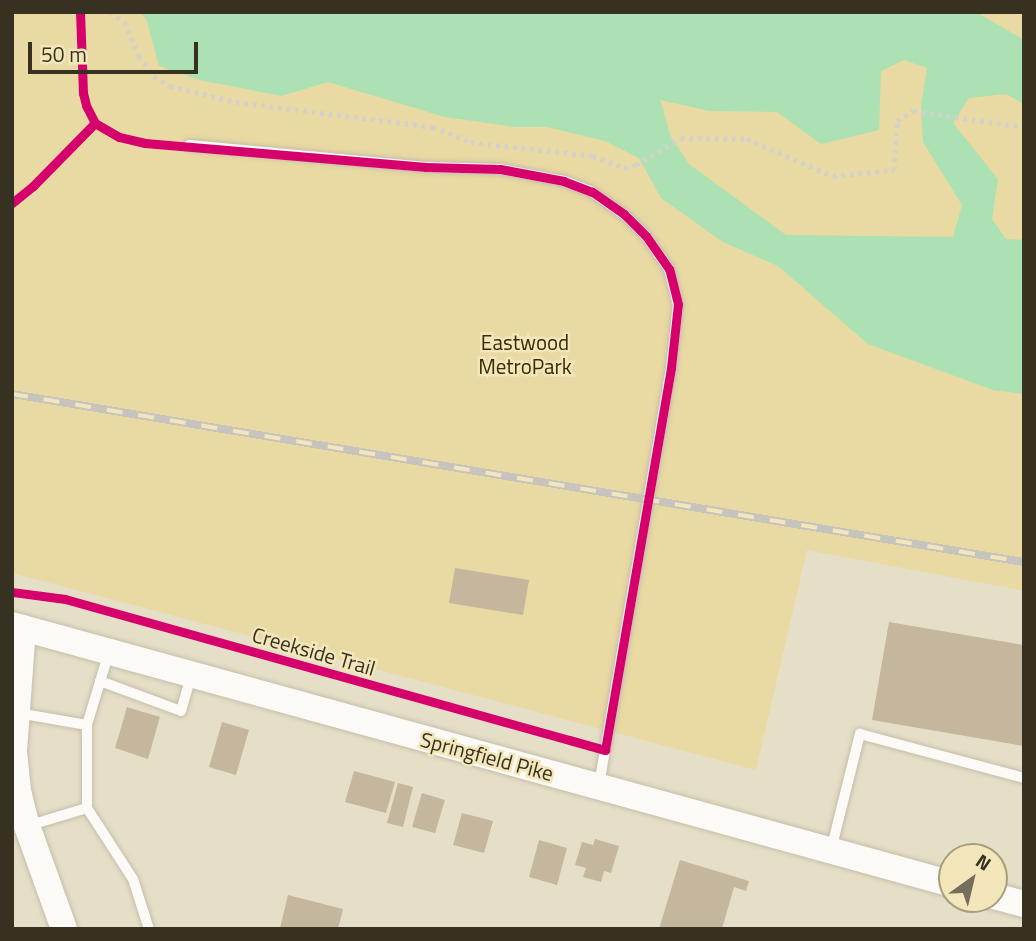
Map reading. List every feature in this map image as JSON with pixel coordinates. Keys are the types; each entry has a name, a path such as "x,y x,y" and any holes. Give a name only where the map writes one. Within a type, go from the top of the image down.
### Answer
{"main road":[{"name":"Springfield Pike","path":"17,626 938,880"},
{"path":"17,626 15,752 18,792 27,826 64,929"}],"lane":[{"path":"190,145 426,167 500,169 564,181 592,192 624,214 646,236 669,269 678,304 671,368 599,786"},
{"path":"109,652 87,725 87,808 133,879 149,929"},
{"path":"100,681 181,710 192,674"},
{"path":"17,713 87,725"},
{"path":"831,851 860,734 1024,778"},
{"path":"27,826 87,808"}],"path":[{"path":"110,12 125,22 139,56 154,76 170,86 236,102 433,127 471,142 593,156 624,168 636,165 681,138 747,139 833,176 894,170 897,121 913,111 1024,127"}],"green space":[{"name":"Eastwood MetroPark","path":"12,12 1024,12 1024,591 807,550 756,770 12,573"}],"shaded area":[{"path":"139,12 976,12 1024,40 1024,104 1006,94 969,98 953,123 998,179 992,219 1006,239 1024,240 1024,394 993,390 868,344 778,266 723,242 661,198 639,158 605,141 547,127 515,127 445,117 328,82 281,96 200,80 159,66 146,18","holes":["904,60 927,68 921,106 923,142 962,205 953,237 786,235 689,164 671,137 660,100 710,111 777,112 821,144 879,130 881,71"]}],"building":[{"path":"455,568 529,580 523,615 449,603"},
{"path":"889,622 1024,645 1024,746 872,720"},
{"path":"127,707 160,717 148,759 115,748"},
{"path":"222,722 249,730 236,775 209,767"},
{"path":"354,771 395,782 386,813 345,802"},
{"path":"398,783 413,787 403,827 387,823"},
{"path":"422,793 445,800 435,833 412,827"},
{"path":"462,813 493,821 484,853 453,845"},
{"path":"595,839 619,846 611,873 604,871 601,882 583,877 586,868 575,865 582,842 593,845"},
{"path":"539,840 567,848 557,885 529,877"},
{"path":"680,860 749,881 746,891 734,887 722,929 659,929"},
{"path":"288,895 343,909 338,929 280,928"}],"railway":[{"path":"12,394 1024,562"}],"cycle path":[{"name":"Creekside Trail","path":"12,592 65,599 605,750 671,368 678,304 669,269 646,236 624,214 592,192 564,181 500,169 426,167 145,143 119,137 95,123 86,105 83,93 80,12"},
{"path":"12,203 33,186 95,123"}]}
